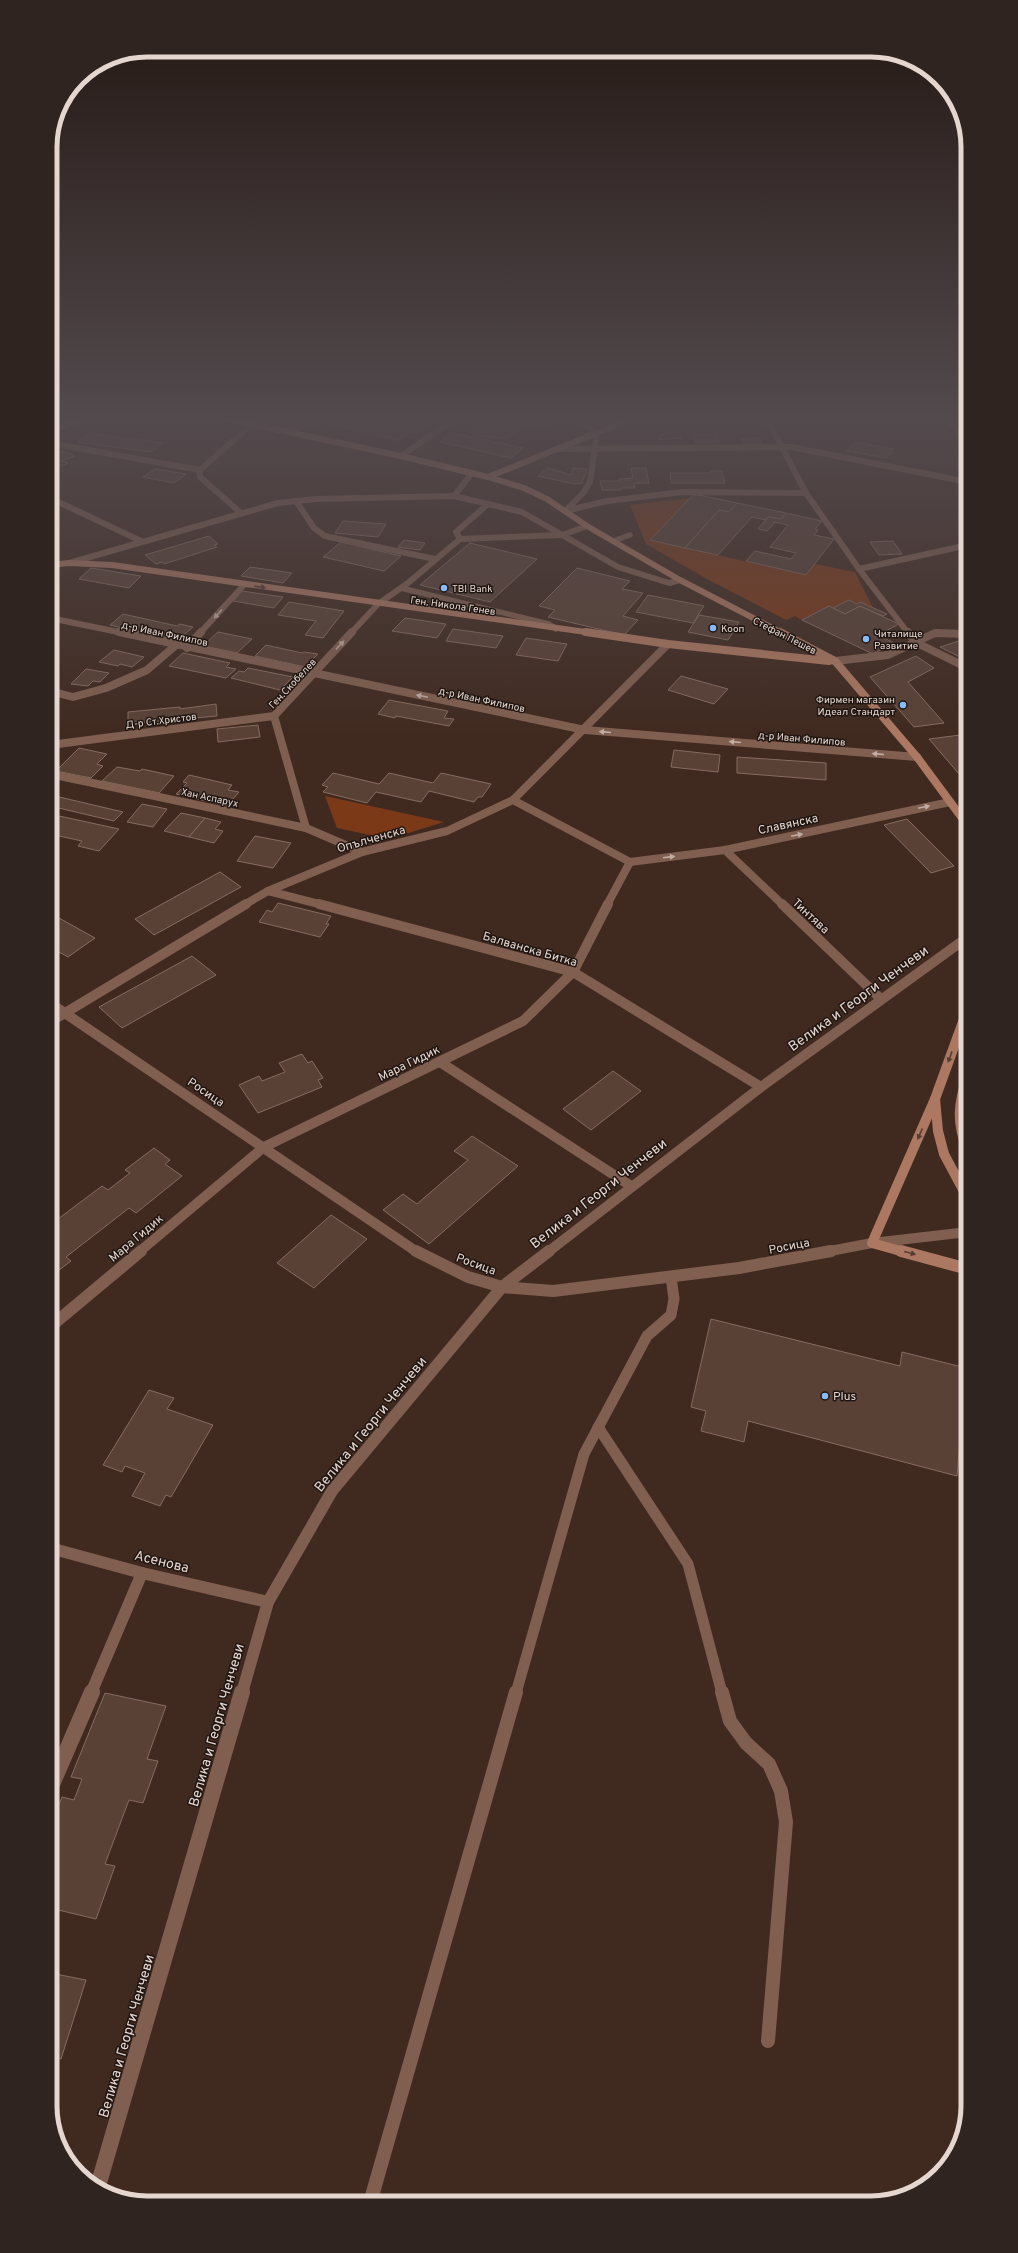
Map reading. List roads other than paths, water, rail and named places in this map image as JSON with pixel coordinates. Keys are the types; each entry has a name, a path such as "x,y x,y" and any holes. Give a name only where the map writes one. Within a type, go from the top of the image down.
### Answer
{"street":[{"path":"105,524 141,541"},
{"path":"69,563 201,524"},
{"path":"311,524 314,528 325,536 435,559"},
{"path":"465,524 456,532 460,539 562,535 587,526"},
{"path":"543,524 618,567 669,583 680,580"},
{"name":"Стефан Пешев","path":"584,524 680,580 835,661 917,757 961,817"},
{"path":"828,524 859,569 915,642 961,665"},
{"name":"Ген.Скобелев","path":"306,828 274,716 378,604 408,583 460,539"},
{"path":"859,569 961,547"},
{"name":"Ген. Никола Генев","path":"57,564 69,563 112,565 244,585 668,644 835,661"},
{"path":"187,648 244,585"},
{"name":"д-р Иван Филипов","path":"58,619 187,648 585,730 917,757"},
{"path":"835,661 888,655 935,633 961,634"},
{"name":"Опълченска","path":"57,1019 268,891 362,852 447,831 513,800 585,730 668,644"},
{"path":"57,693 73,697 89,694 134,676 147,670 176,645"},
{"name":"Д-р Ст.Христов","path":"57,744 91,738 274,716"},
{"name":"Хан Аспарух","path":"57,775 306,828 362,852"},
{"path":"513,800 630,862"},
{"name":"Славянска","path":"630,862 725,850 950,802"},
{"name":"Тинтява","path":"725,850 881,998"},
{"name":"Мара Гидик","path":"57,1321 264,1147 523,1022 573,972 630,862"},
{"name":"Балванска Битка","path":"268,891 573,972 761,1087"},
{"name":"Велика и Георги Ченчеви","path":"99,2182 268,1602 332,1491 502,1287 761,1087 881,998 961,942"},
{"name":"Росица","path":"57,1008 425,1257 468,1276 502,1287 553,1291 740,1268 872,1243 961,1233"},
{"path":"961,1027 935,1098 872,1243 961,1267"},
{"path":"440,1062 631,1186"},
{"path":"961,1095 958,1104 958,1121 961,1130"},
{"path":"935,1098 938,1131 944,1154 961,1186"},
{"name":"Асенова","path":"57,1550 142,1574 268,1602"},
{"path":"57,1773 142,1574"}],"lane":[{"path":"613,541 630,535"},
{"path":"401,588 549,624 556,629"},
{"path":"372,2196 584,1454 647,1336 671,1315 674,1299 671,1276"},
{"path":"598,1427 688,1564 730,1721 746,1743 769,1764 781,1791 786,1822 768,2041"}],"place":[{"name":"TBI Bank","path":"444,588"},
{"name":"Кооп","path":"713,628"},
{"name":"Читалище Развитие","path":"866,639"},
{"name":"Фирмен магазин Идеал Стандарт","path":"903,705"},
{"name":"Plus","path":"825,1396"}]}
